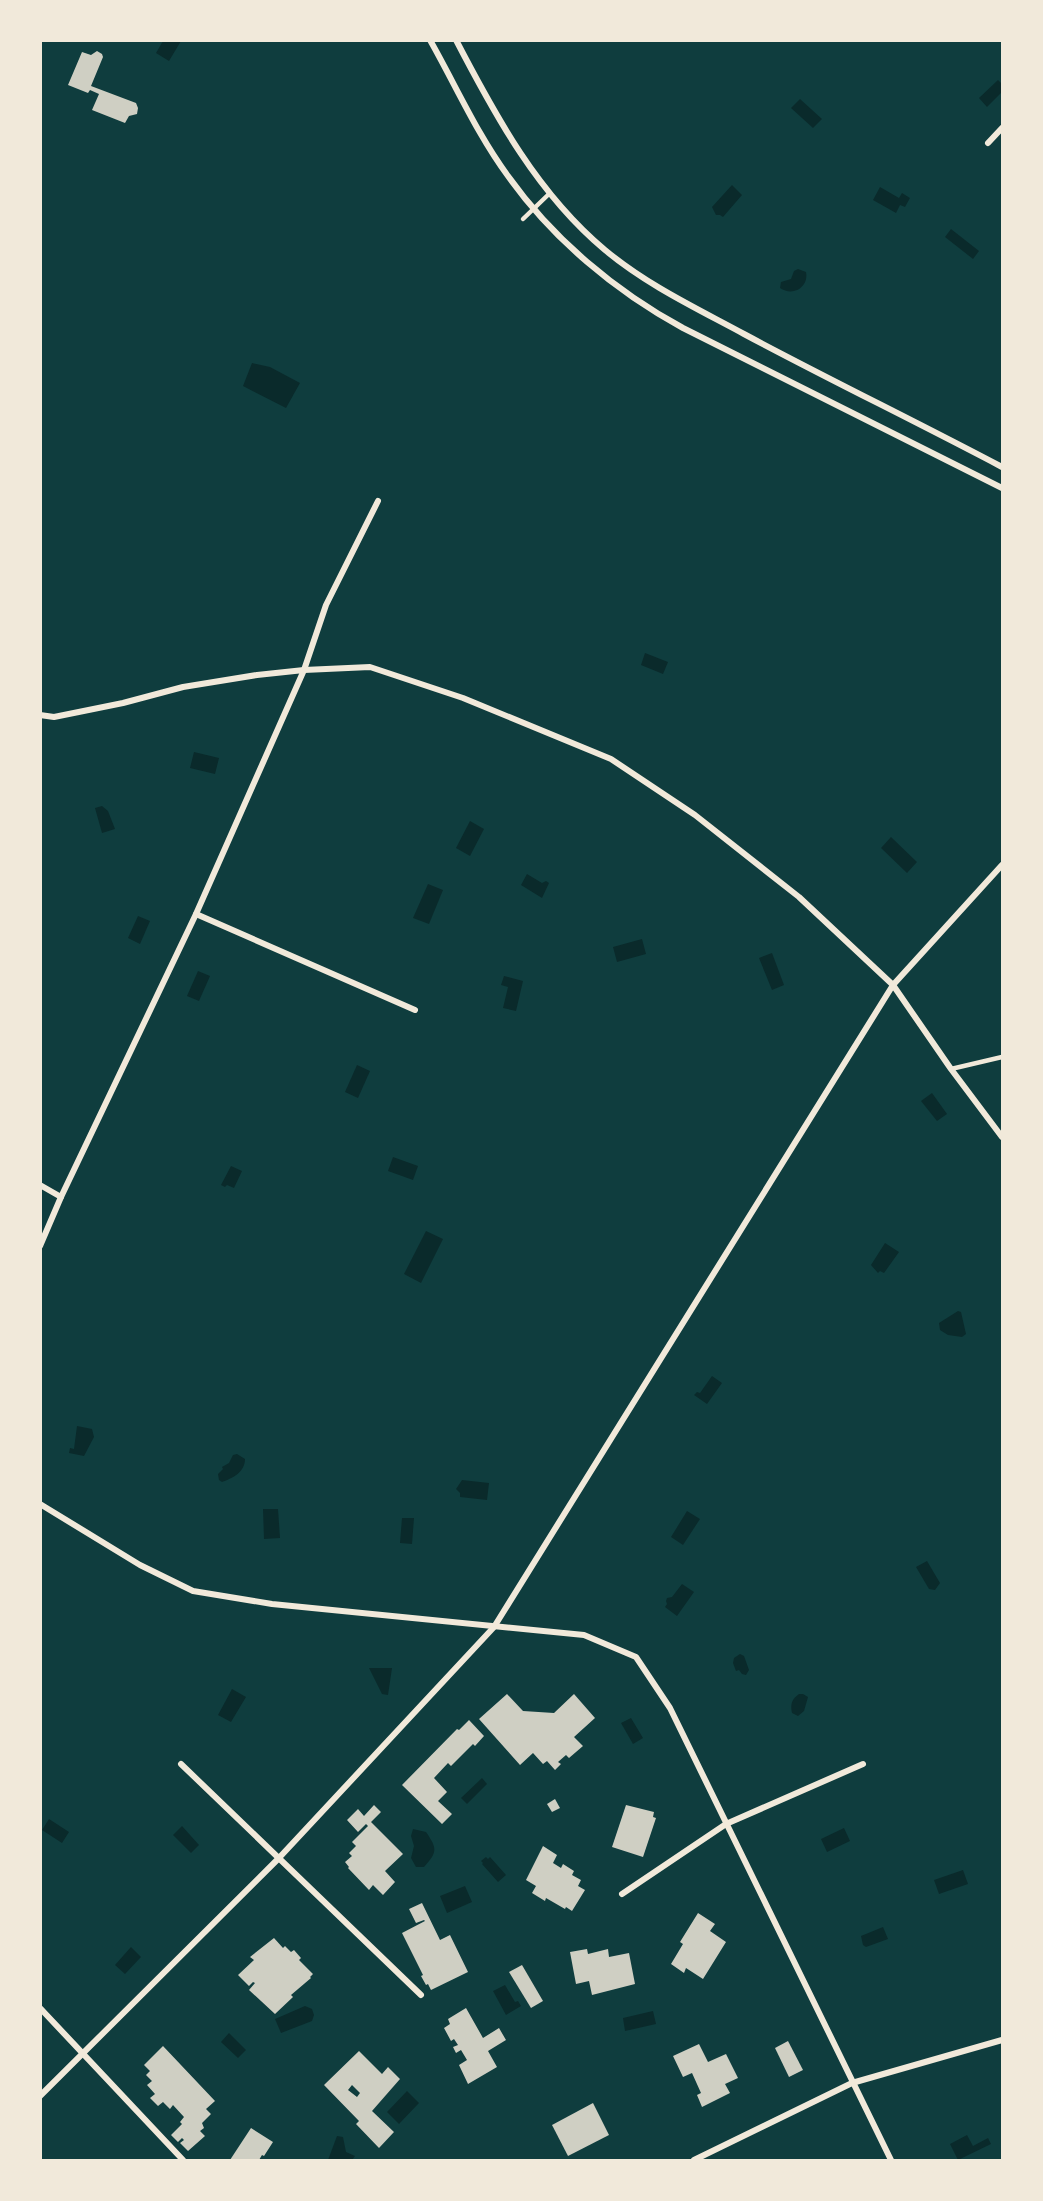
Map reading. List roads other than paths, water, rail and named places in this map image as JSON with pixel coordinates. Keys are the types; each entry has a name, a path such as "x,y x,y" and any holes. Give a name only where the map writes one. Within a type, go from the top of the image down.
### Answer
{"street":[{"path":"430,40 483,138 508,177 534,208 603,276 651,311 764,370 1002,488"},
{"path":"456,40 499,122 550,193 604,250 667,293 1002,467"},
{"path":"987,143 1002,128"},
{"path":"40,1246 61,1197 196,914 304,670 326,605 378,501"},
{"path":"40,715 54,717 123,703 183,687 304,670 370,667 463,698 611,759 695,815 799,897 892,985 1002,1137"},
{"path":"40,2096 278,1859 494,1627 892,985 1002,866"},
{"path":"196,914 415,1010"},
{"path":"40,1185 61,1197"},
{"path":"40,1504 140,1565 193,1592 272,1604 584,1635 636,1657 670,1708 891,2160"},
{"path":"181,1764 421,1995"},
{"path":"622,1894 726,1824 863,1764"},
{"path":"40,2008 183,2160"},
{"path":"698,2160 852,2083 1002,2040"}],"lane":[{"path":"523,219 550,193"},
{"path":"951,1069 1002,1057"}],"water":[{"path":"163,41 181,41 169,61 156,53"},
{"path":"998,80 1002,84 1002,92 987,107 979,98"},
{"path":"800,99 822,119 813,128 791,108"},
{"path":"732,185 742,195 723,217 716,215 712,207"},
{"path":"880,187 899,198 902,193 910,198 905,207 900,205 896,213 873,200"},
{"path":"951,229 979,251 973,259 945,237"},
{"path":"798,269 806,272 803,286 795,291 785,291 780,288 781,282 791,279 794,271"},
{"path":"252,363 270,367 300,383 286,408 243,386"},
{"path":"645,653 668,662 663,674 641,665"},
{"path":"194,752 219,758 215,774 190,768"},
{"path":"102,806 108,811 115,829 102,833 95,808"},
{"path":"470,821 484,829 470,856 456,848"},
{"path":"891,837 917,862 907,873 881,848"},
{"path":"527,874 542,883 546,881 549,883 542,898 521,885"},
{"path":"428,884 443,890 429,924 413,918"},
{"path":"138,916 150,921 140,944 128,938"},
{"path":"642,939 646,954 617,962 613,947"},
{"path":"772,953 784,985 772,990 759,958"},
{"path":"198,971 210,976 199,1001 187,996"},
{"path":"504,976 523,981 516,1011 503,1008 508,987 501,985"},
{"path":"357,1065 370,1071 358,1098 345,1092"},
{"path":"932,1093 947,1114 937,1121 921,1101"},
{"path":"393,1157 418,1166 413,1180 388,1171"},
{"path":"231,1166 242,1171 234,1188 221,1185"},
{"path":"426,1231 443,1239 421,1283 404,1274"},
{"path":"885,1243 899,1252 884,1273 880,1271 878,1273 871,1265"},
{"path":"958,1311 961,1312 966,1334 962,1337 948,1335 940,1330 939,1323"},
{"path":"712,1376 722,1383 707,1404 694,1395 697,1392 700,1393"},
{"path":"77,1426 92,1429 94,1437 84,1456 69,1453 70,1448 74,1449"},
{"path":"237,1454 245,1459 243,1468 222,1482 218,1474 223,1469 222,1467 229,1463 233,1455"},
{"path":"462,1480 489,1483 487,1500 460,1497 456,1489"},
{"path":"263,1509 278,1509 280,1538 264,1539"},
{"path":"687,1511 700,1519 683,1545 671,1537"},
{"path":"402,1518 414,1518 412,1544 400,1543"},
{"path":"927,1561 940,1583 935,1590 929,1589 916,1567"},
{"path":"682,1584 694,1592 677,1616 665,1607 667,1598 672,1597"},
{"path":"740,1654 744,1656 749,1670 746,1675 739,1670 736,1671 733,1663 734,1658"},
{"path":"369,1668 392,1668 388,1695 382,1694"},
{"path":"232,1689 246,1697 231,1722 218,1715"},
{"path":"799,1694 808,1697 804,1711 798,1716 792,1713 791,1704"},
{"path":"631,1718 643,1738 633,1744 621,1723"},
{"path":"482,1778 487,1784 467,1804 461,1798"},
{"path":"49,1819 69,1832 62,1843 42,1830"},
{"path":"182,1826 199,1845 191,1853 173,1835"},
{"path":"844,1828 850,1841 827,1852 821,1839"},
{"path":"413,1829 426,1832 434,1846 434,1854 424,1867 416,1867 411,1858 414,1846 411,1836"},
{"path":"486,1857 488,1859 490,1857 506,1875 498,1882 482,1864 481,1861"},
{"path":"963,1870 968,1884 939,1894 934,1880"},
{"path":"465,1886 472,1902 447,1913 440,1896"},
{"path":"883,1927 888,1939 866,1947 863,1945 861,1936"},
{"path":"131,1947 141,1957 125,1974 115,1965"},
{"path":"505,1985 515,2002 518,2001 521,2006 506,2015 493,1991"},
{"path":"305,2006 312,2009 314,2015 312,2021 281,2033 275,2019"},
{"path":"653,2011 656,2024 625,2031 623,2018"},
{"path":"229,2033 246,2050 238,2058 221,2042"},
{"path":"407,2091 419,2103 399,2124 387,2112"},
{"path":"967,2135 973,2146 988,2138 991,2144 958,2160 950,2144"},
{"path":"337,2136 343,2137 346,2152 355,2156 352,2160 328,2160"}]}
